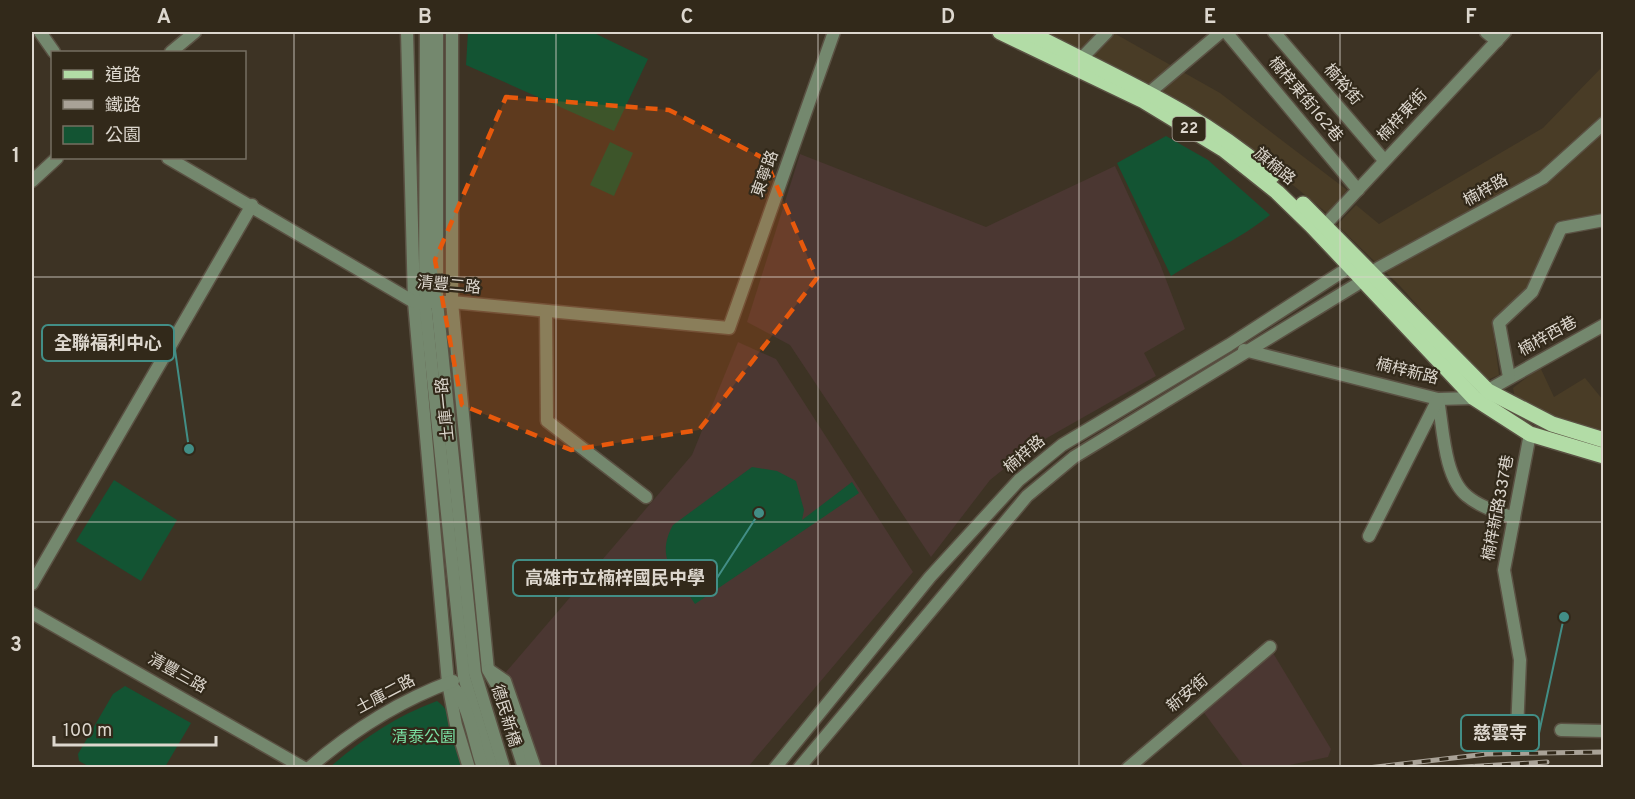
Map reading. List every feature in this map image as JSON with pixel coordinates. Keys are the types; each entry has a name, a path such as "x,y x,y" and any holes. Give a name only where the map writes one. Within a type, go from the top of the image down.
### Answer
{"main road":[{"name":"旗楠路","path":"1000,32 1076,62 1147,96 1252,158 1326,224 1474,398"},
{"name":"旗楠路","path":"1028,32 1076,62"},
{"name":"旗楠路","path":"1147,96 1223,149 1277,192 1351,266 1369,276 1488,391"},
{"name":"22","path":"1488,391 1552,424 1604,440"},
{"name":"22","path":"1474,398 1530,434 1604,456"}],"street":[{"path":"40,32 53,51"},
{"path":"172,51 195,32"},
{"name":"土庫一路","path":"407,32 448,683 456,726 469,768"},
{"name":"土庫一路","path":"426,32 425,302 469,675"},
{"name":"土庫一路","path":"425,302 437,32"},
{"name":"土庫一路","path":"452,32 452,302 488,670"},
{"name":"東寧路","path":"729,328 834,32"},
{"path":"1076,62 1107,32"},
{"path":"1147,96 1221,32"},
{"name":"楠梓東街162巷","path":"1226,32 1358,190"},
{"name":"楠裕街","path":"1274,32 1384,160"},
{"path":"1486,32 1501,36"},
{"name":"楠梓東街","path":"1326,224 1501,36"},
{"name":"楠梓路","path":"800,768 1027,496 1050,474 1369,276 1543,178 1604,123"},
{"path":"32,181 56,159"},
{"name":"清豐二路","path":"170,159 425,302 452,302 729,328"},
{"path":"32,584 252,205"},
{"name":"楠梓西巷","path":"1509,377 1499,323 1532,292 1561,228 1604,220"},
{"name":"楠梓路","path":"775,768 930,578 1019,480 1062,445 1229,345 1351,266"},
{"path":"546,312 547,421 646,497"},
{"name":"楠梓西巷","path":"1474,398 1604,325"},
{"name":"楠梓新路","path":"1229,345 1438,399 1474,398"},
{"path":"1438,399 1450,472 1459,489 1476,503 1514,518"},
{"path":"1369,536 1438,399"},
{"name":"楠梓新路337巷","path":"1517,731 1520,660 1504,570 1530,434"},
{"name":"清豐三路","path":"32,613 304,768"},
{"name":"新安街","path":"1128,768 1270,647"},
{"path":"488,670 498,687 525,768"},
{"path":"488,670 505,681 535,768"},
{"name":"土庫二路","path":"309,768 366,722 401,703 469,675 488,670"},
{"name":"德民新橋","path":"469,675 492,768"},
{"name":"德民新橋","path":"469,675 504,768"},
{"path":"448,683 456,688 463,703 481,763"},
{"path":"1561,730 1604,731"}],"highlighted area":[{"path":"506,97 669,110 765,159 817,278 699,430 571,450 462,405 435,260"}],"shaded area":[{"path":"1047,32 1112,32 1220,93 1347,190 1327,213 1254,153 1175,98"},
{"path":"1603,66 1603,215 1557,221 1526,290 1492,322 1499,375 1485,381 1400,286 1337,225 1356,205 1379,224 1543,128"},
{"path":"800,154 986,227 1115,166 1160,264 1185,329 1144,353 1156,376 1031,447 990,480 931,557 790,345 747,322"},
{"path":"738,342 776,359 913,572 748,767 539,767 506,672 692,455"},
{"path":"1540,367 1554,397 1585,378 1603,400 1603,433 1559,421 1515,398 1513,388"},
{"path":"1273,653 1331,749 1328,757 1280,767 1244,767 1202,710"}],"green space":[{"path":"468,32 592,32 648,59 614,131 466,65"},
{"path":"1166,136 1208,160 1270,215 1171,276 1117,163"},
{"path":"610,142 633,153 614,196 590,185"},
{"path":"752,467 777,471 796,481 804,510 802,520 852,482 859,493 695,604 689,595 704,584 682,578 669,565 666,556 668,536 673,525"},
{"path":"114,480 177,520 141,581 76,541"},
{"path":"125,686 191,723 165,767 90,767 79,761 78,754 113,694"},
{"name":"清泰公園","path":"437,701 452,722 463,768 329,768 380,729"}],"railway":[{"path":"1368,768 1487,754 1604,752"},
{"path":"1448,768 1547,762"}],"place":[{"name":"全聯福利中心","path":"189,449"},
{"name":"高雄市立楠梓國民中學","path":"759,513"},
{"name":"慈雲寺","path":"1564,617"}]}
